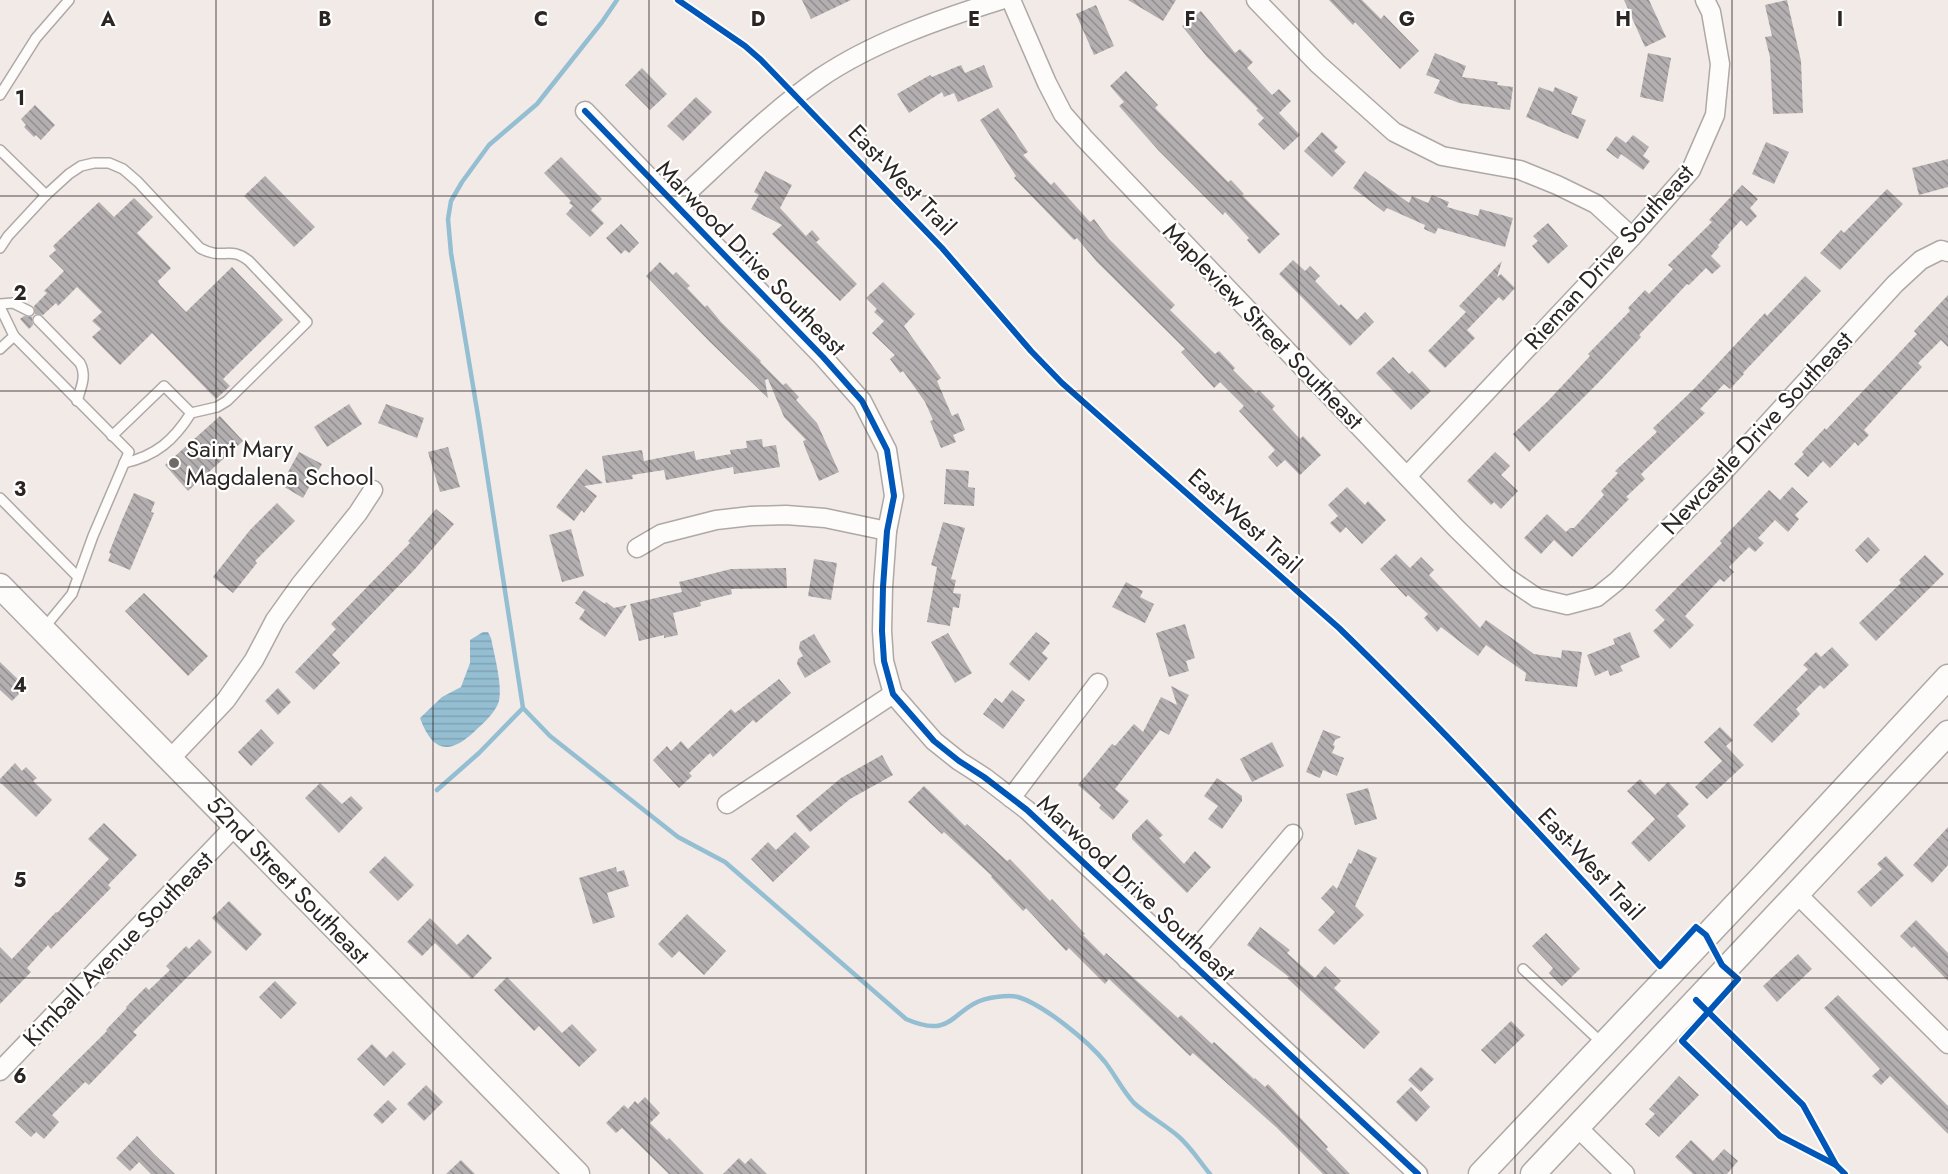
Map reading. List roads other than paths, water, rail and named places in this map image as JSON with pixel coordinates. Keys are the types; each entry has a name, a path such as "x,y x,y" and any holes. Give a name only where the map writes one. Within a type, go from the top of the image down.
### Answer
{"main road":[{"name":"52nd Street Southeast","path":"0,586 577,1174"},
{"path":"1481,1174 1948,677"},
{"path":"1533,1174 1948,733"},
{"path":"1679,963 1692,979 1693,989 1688,1009"}],"street":[{"path":"675,204 775,113 821,77 884,43 950,16 1001,0"},
{"name":"Mapleview Street Southeast","path":"1011,0 1063,114 1084,138 1456,528 1506,577 1537,598 1567,605"},
{"path":"1256,0 1318,64 1394,132 1442,156 1520,170 1557,185 1596,204 1632,237"},
{"name":"Rieman Drive Southeast","path":"1407,476 1632,237 1691,170 1715,115 1720,64 1711,12 1705,0"},
{"name":"Marwood Drive Southeast","path":"585,111 823,357 862,402 887,450 894,496 887,531 882,630 884,661 893,694 934,741 1027,810 1418,1174"},
{"name":"Newcastle Drive Southeast","path":"1567,605 1597,597 1617,581 1717,479 1895,284 1921,260 1944,251"},
{"path":"170,759 226,700 254,660 275,620 358,513 373,490"},
{"path":"637,548 661,534 716,520 751,516 786,515 825,518 887,531"},
{"path":"1011,798 1098,683"},
{"path":"727,804 893,694"},
{"name":"Kimball Avenue Southeast","path":"0,1071 235,826"},
{"path":"1187,960 1293,834"},
{"path":"1797,894 1948,1044"},
{"path":"1577,1127 1625,1174"}],"lane":[{"path":"0,95 36,38 69,0"},
{"path":"0,150 46,195"},
{"path":"0,248 8,236 46,195 69,174 81,166 109,163 123,169 138,182 200,248 212,254 239,253 249,261 307,322 227,401 217,407 191,413 180,431 163,448 139,460 124,463"},
{"path":"29,311 13,303 0,305 14,336 129,452 72,594 42,630"},
{"path":"38,320 80,363 84,376 77,401"},
{"path":"0,350 14,336"},
{"path":"112,436 164,386 191,413"},
{"path":"0,498 78,577"},
{"path":"1523,969 1603,1044"}],"water":[{"path":"483,632 488,632 491,638 496,662 500,690 498,704 489,717 468,737 459,743 444,747 431,739 420,718 442,697 461,687 470,663 470,640"}],"waterway":[{"path":"617,0 537,104 489,145 451,201 448,219 451,253 523,708 550,736 678,837 725,862 906,1019 923,1025 936,1026 954,1019 981,1000 1007,996 1029,1001 1077,1034 1105,1062 1134,1103 1182,1140 1210,1174"},
{"path":"437,790 479,753 523,708"}],"place":[{"name":"Saint Mary Magdalena School","path":"174,463"}]}
